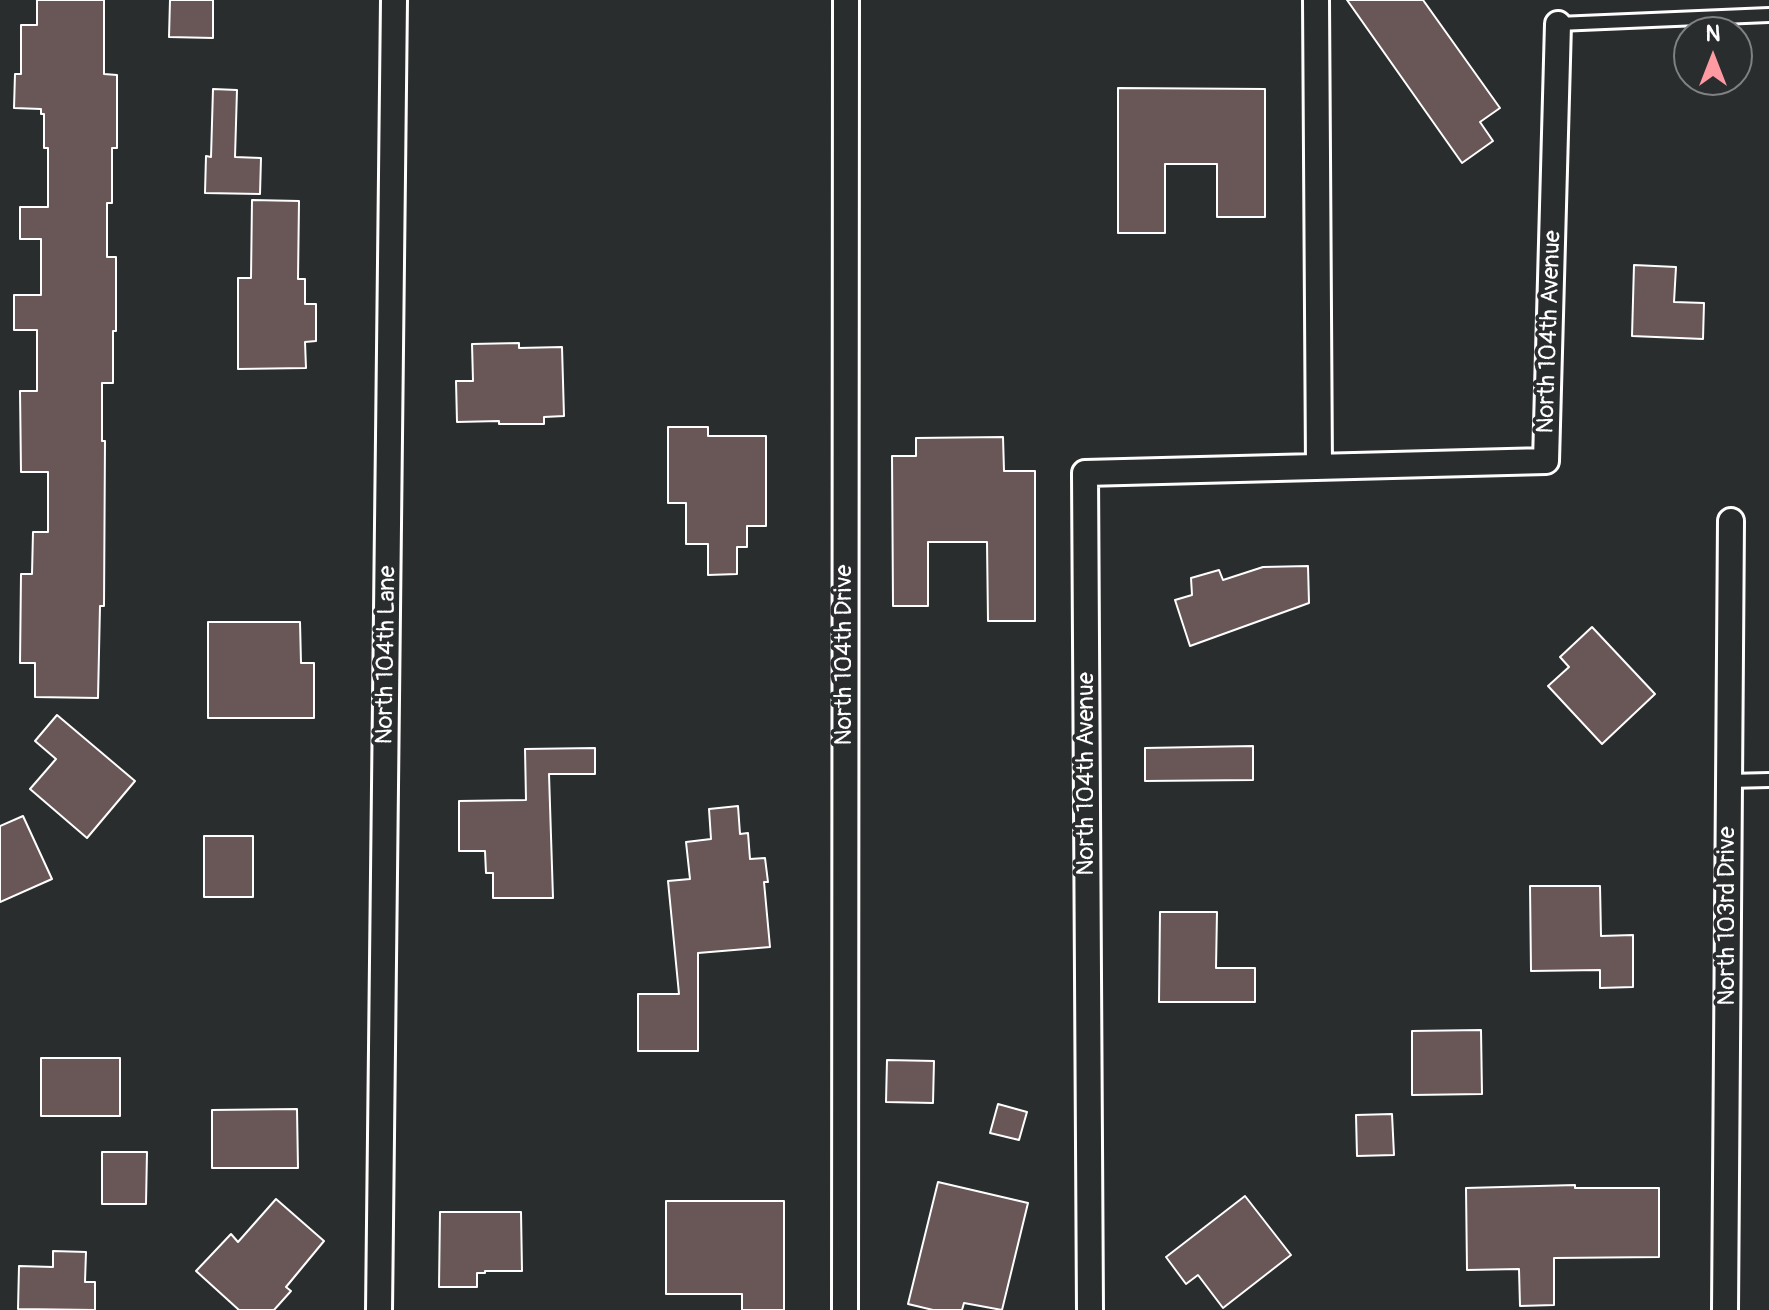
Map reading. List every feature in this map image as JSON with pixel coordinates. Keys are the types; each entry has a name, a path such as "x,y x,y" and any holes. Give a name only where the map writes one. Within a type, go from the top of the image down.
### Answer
{"street":[{"name":"North 104th Lane","path":"379,1310 394,0"},
{"name":"North 104th Drive","path":"845,1310 846,0"},
{"path":"1316,0 1319,467"},
{"name":"North 104th Avenue","path":"1090,1310 1085,473 1546,461 1558,24"},
{"name":"North 103rd Drive","path":"1725,1310 1731,521"}],"lane":[{"path":"1558,24 1769,15"},
{"path":"1729,781 1769,780"}],"building":[{"path":"37,0 104,0 104,74 117,75 117,148 112,148 112,203 107,203 107,257 116,257 116,331 113,331 113,383 102,383 102,441 105,441 104,606 100,606 98,698 35,697 35,663 20,663 21,574 32,574 33,532 48,532 48,472 21,472 20,391 37,391 37,330 14,330 14,295 41,295 41,239 20,239 20,207 48,207 48,148 44,148 44,114 41,114 41,109 14,108 15,74 21,74 21,25 37,25"},
{"path":"170,0 213,0 213,38 169,37"},
{"path":"1347,0 1423,0 1500,108 1480,122 1493,141 1462,163"},
{"path":"1118,88 1265,89 1265,217 1217,217 1217,164 1165,164 1165,233 1118,233"},
{"path":"213,89 237,90 235,157 261,158 260,194 205,193 206,156 211,157"},
{"path":"252,200 299,201 298,279 305,279 305,304 316,304 316,341 305,342 306,368 238,369 238,278 251,278"},
{"path":"1634,265 1676,267 1674,302 1704,303 1703,339 1632,336"},
{"path":"519,343 519,348 562,347 564,416 544,417 544,424 457,422 456,381 473,381 472,344"},
{"path":"668,427 708,427 708,436 766,436 766,526 747,526 747,547 737,547 737,574 708,575 708,544 686,544 686,503 668,503"},
{"path":"1003,437 1004,471 1035,471 1035,621 988,621 987,542 928,542 928,606 893,606 892,456 916,456 916,438"},
{"path":"1308,566 1309,603 1190,646 1175,600 1192,595 1191,578 1219,570 1223,580 1263,567"},
{"path":"208,622 300,622 301,663 314,663 314,718 208,718"},
{"path":"1592,627 1655,694 1602,744 1548,686 1569,667 1560,657"},
{"path":"57,715 135,781 87,838 30,789 56,759 35,741"},
{"path":"1253,746 1253,780 1145,781 1145,748"},
{"path":"595,748 595,774 549,774 553,898 493,898 493,873 486,873 485,851 459,851 459,801 526,800 525,749"},
{"path":"738,806 740,834 748,833 750,859 765,858 770,947 698,953 698,1051 638,1051 638,994 679,994 668,881 690,879 686,842 711,839 709,809"},
{"path":"23,816 52,879 0,902 0,826"},
{"path":"204,836 253,836 253,897 204,897"},
{"path":"1530,886 1600,886 1601,936 1633,935 1633,987 1600,988 1600,970 1531,971"},
{"path":"1160,912 1217,912 1216,968 1255,968 1255,1002 1159,1002"},
{"path":"1481,1030 1482,1094 1412,1095 1412,1031"},
{"path":"41,1058 120,1058 120,1116 41,1116"},
{"path":"887,1060 934,1061 933,1103 886,1102"},
{"path":"998,1104 1027,1112 1019,1140 990,1133"},
{"path":"297,1109 298,1168 212,1168 212,1110"},
{"path":"1392,1114 1394,1155 1357,1156 1356,1115"},
{"path":"102,1152 147,1152 146,1204 102,1204"},
{"path":"938,1182 1028,1203 1002,1310 964,1303 962,1310 933,1310 908,1304"},
{"path":"1575,1185 1575,1188 1659,1188 1659,1257 1554,1258 1554,1305 1520,1306 1519,1269 1467,1270 1466,1188"},
{"path":"1245,1196 1291,1255 1223,1308 1198,1275 1186,1284 1166,1257"},
{"path":"276,1199 324,1241 286,1287 291,1291 274,1310 239,1310 196,1271 231,1234 238,1242"},
{"path":"666,1201 784,1201 784,1310 742,1310 742,1294 666,1294"},
{"path":"440,1212 521,1212 522,1271 477,1273 477,1287 439,1287"},
{"path":"53,1251 86,1252 85,1282 95,1282 95,1310 18,1309 19,1266 53,1267"}]}
